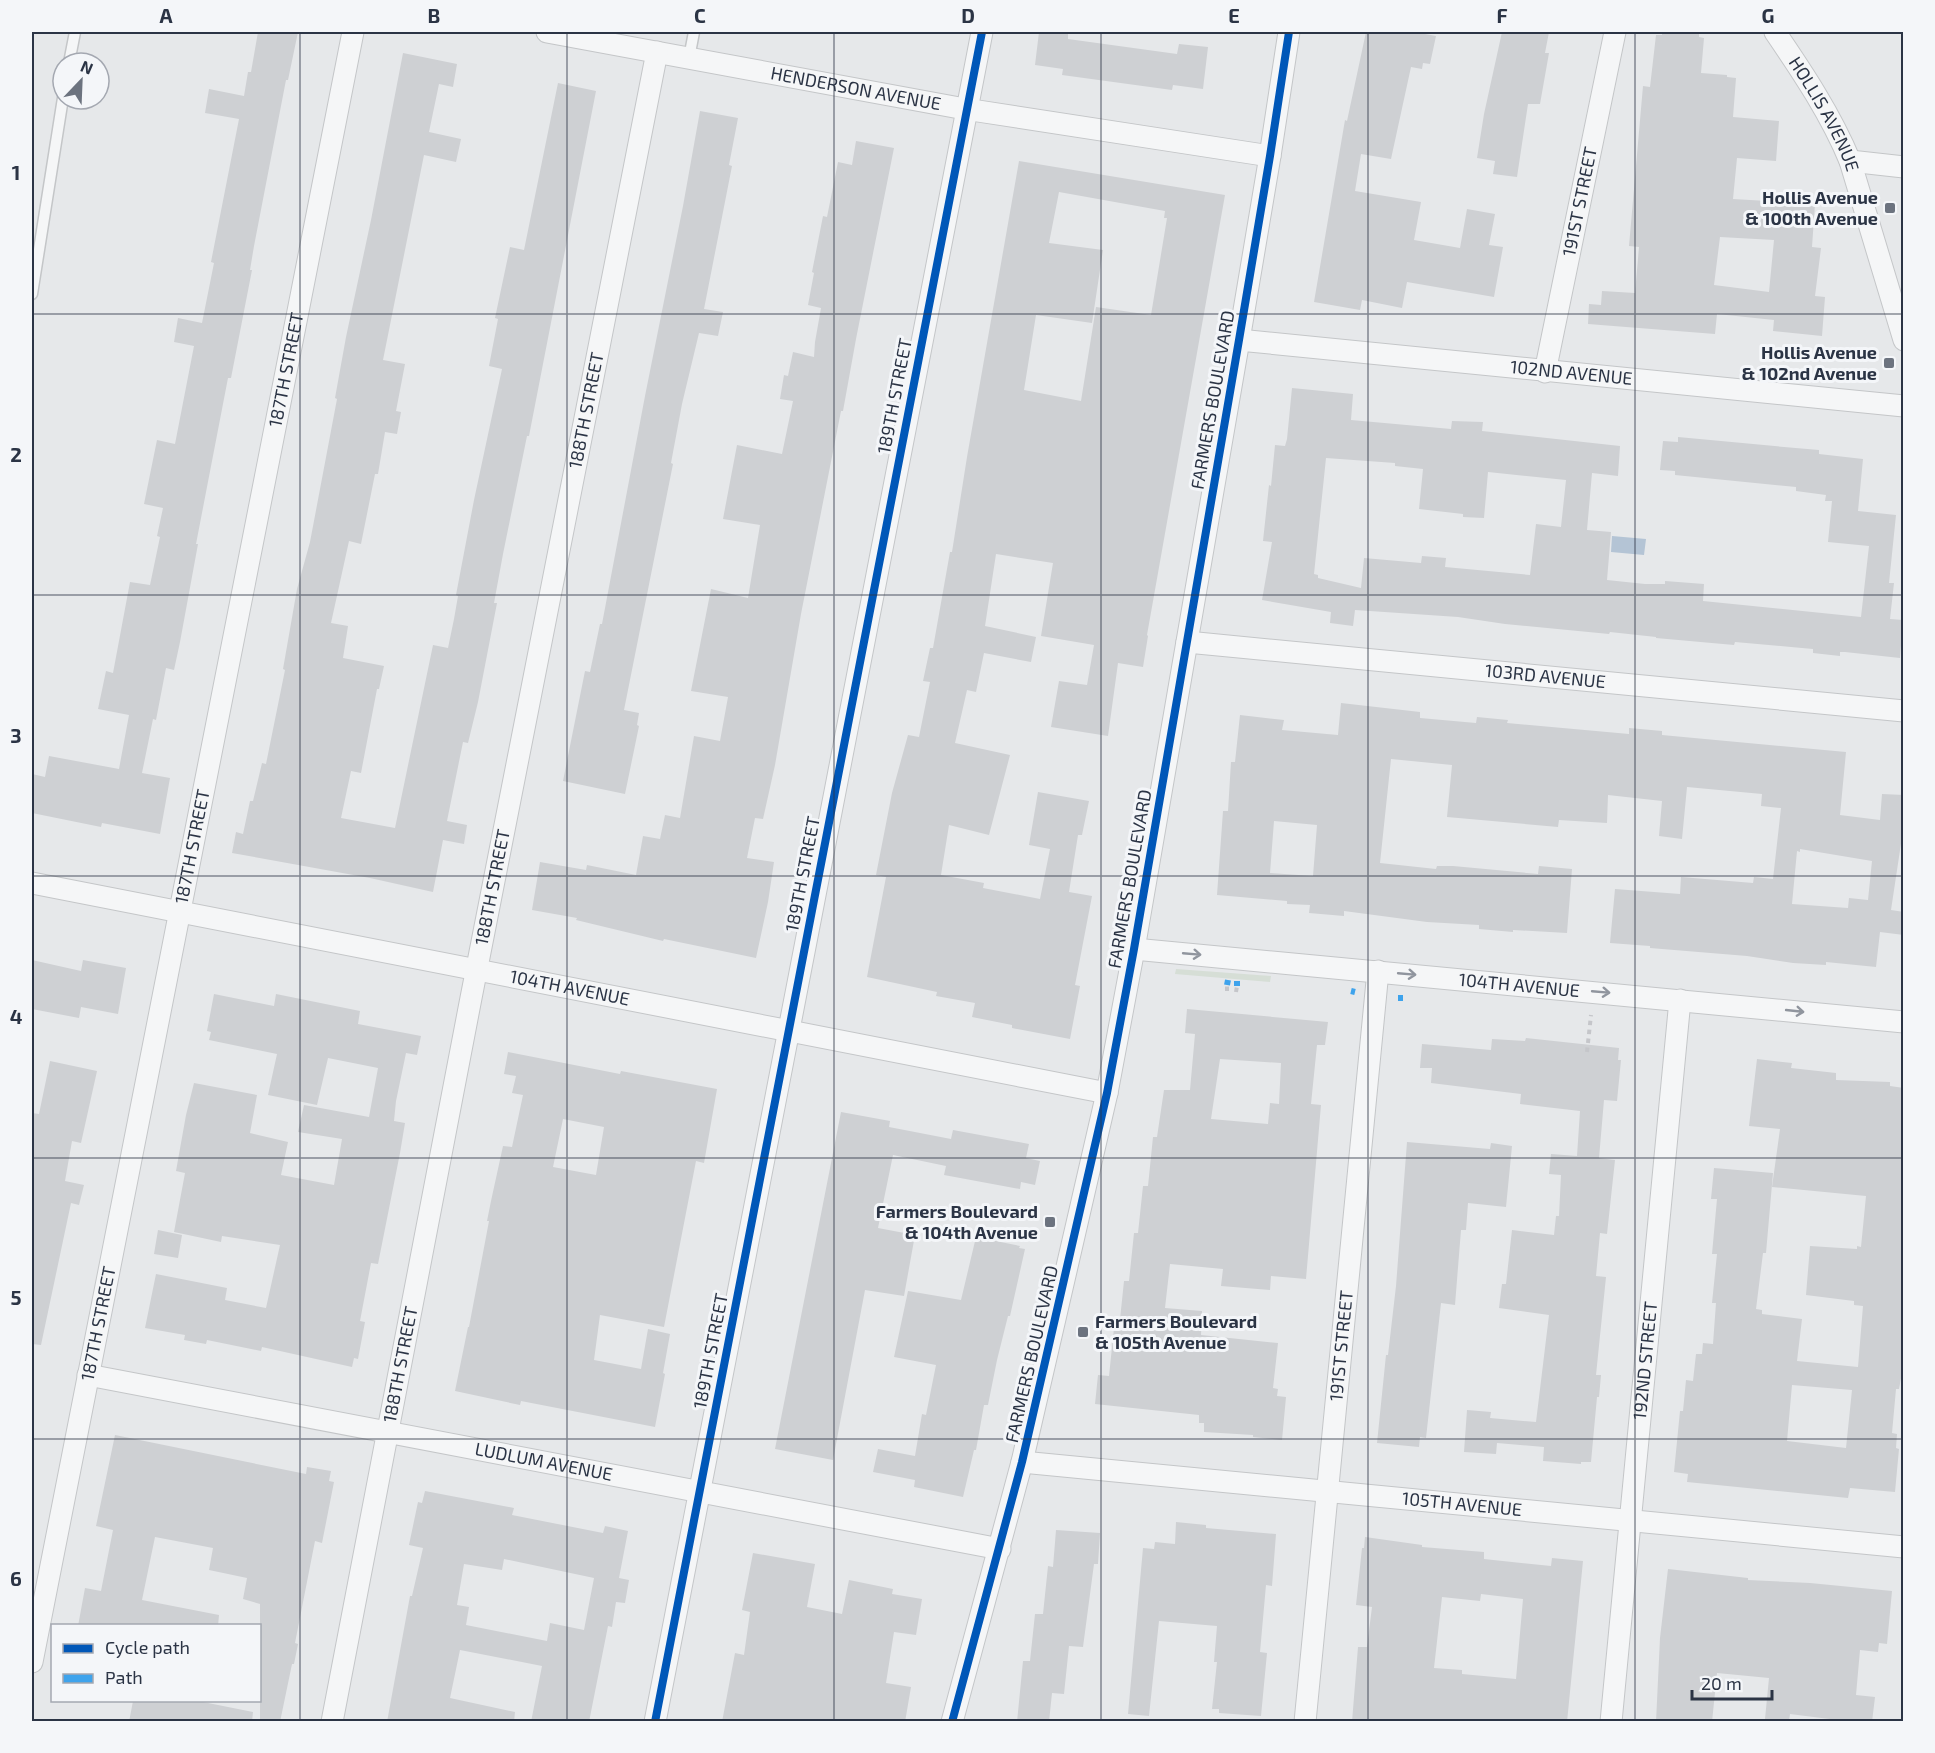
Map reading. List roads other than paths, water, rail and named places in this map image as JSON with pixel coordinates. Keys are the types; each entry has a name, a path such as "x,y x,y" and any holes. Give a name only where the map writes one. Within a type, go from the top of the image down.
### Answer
{"street":[{"name":"187TH STREET","path":"32,1662 178,911 353,32"},
{"name":"HENDERSON AVENUE","path":"547,32 618,38 657,52 965,109 1270,156"},
{"name":"189TH STREET","path":"655,1722 965,109 982,32"},
{"name":"FARMERS BOULEVARD","path":"952,1722 1022,1462 1107,1093 1239,340 1288,32"},
{"name":"191ST STREET","path":"1545,372 1615,32"},
{"name":"HOLLIS AVENUE","path":"1775,32 1801,69 1840,136 1850,161 1904,340"},
{"name":"188TH STREET","path":"332,1722 657,52"},
{"path":"1850,161 1904,167"},
{"name":"102ND AVENUE","path":"1239,340 1904,406"},
{"name":"103RD AVENUE","path":"1187,642 1904,711"},
{"name":"104TH AVENUE","path":"32,884 1107,1093"},
{"name":"104TH AVENUE","path":"1134,949 1904,1022"},
{"name":"191ST STREET","path":"1305,1722 1378,971"},
{"name":"192ND STREET","path":"1611,1722 1680,1000"},
{"name":"LUDLUM AVENUE","path":"88,1375 999,1550"},
{"name":"105TH AVENUE","path":"1022,1462 1904,1547"}],"lane":[{"path":"71,51 75,32"},
{"path":"689,58 694,32"},
{"path":"32,294 61,111"}],"water":[{"path":"1612,536 1646,539 1644,555 1611,552"}],"place":[{"name":"Hollis Avenue & 100th Avenue","path":"1890,208"},
{"name":"Hollis Avenue & 102nd Avenue","path":"1889,363"},
{"name":"Farmers Boulevard & 104th Avenue","path":"1050,1222"},
{"name":"Farmers Boulevard & 105th Avenue","path":"1083,1332"}]}
